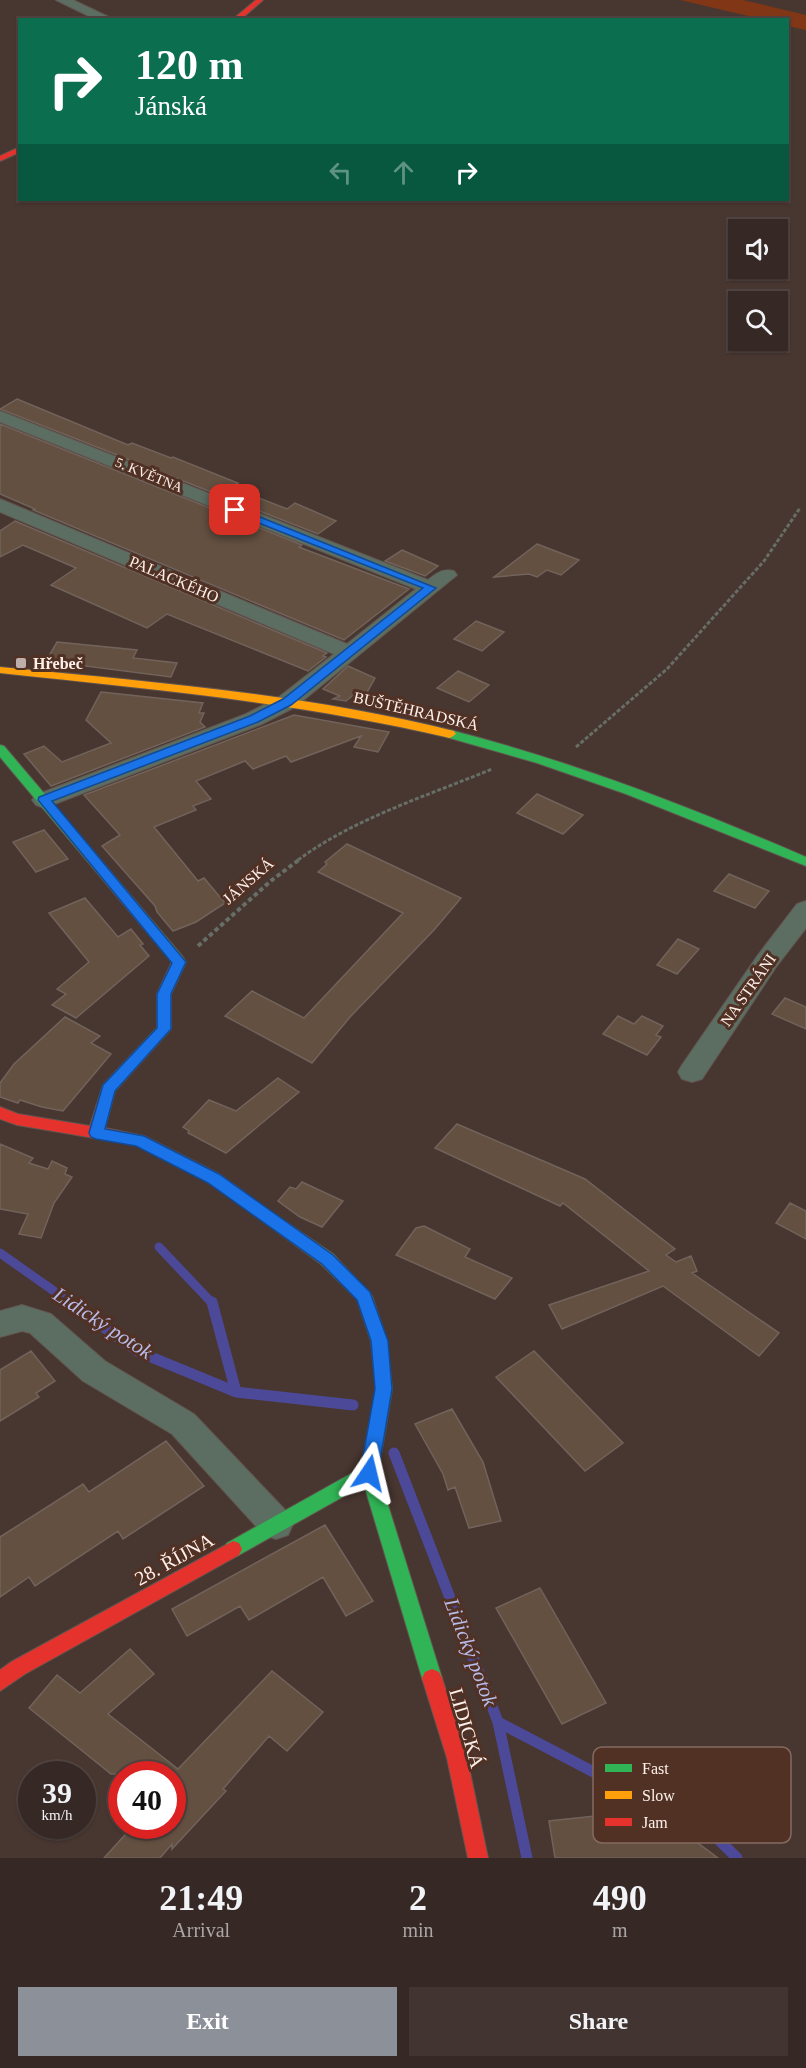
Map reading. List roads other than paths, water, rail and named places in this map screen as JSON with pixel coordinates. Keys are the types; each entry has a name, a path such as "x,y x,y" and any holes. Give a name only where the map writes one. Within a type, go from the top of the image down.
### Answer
{"street":[{"path":"62,0 104,18"},
{"path":"238,18 260,0"},
{"path":"0,159 18,150"},
{"name":"5. KVĚTNA","path":"6,424 439,582 349,653"},
{"name":"PALACKÉHO","path":"0,505 349,653"},
{"path":"44,800 254,719 287,702 349,653"},
{"name":"BUŠTĚHRADSKÁ","path":"0,670 287,702 435,730 557,764 629,788 806,862"},
{"path":"0,749 179,962 164,994 164,1029 108,1089 96,1133"},
{"name":"NA STRÁNI","path":"692,1071 806,910"},
{"path":"0,1113 17,1119 139,1140 214,1178 327,1259 364,1296 379,1341 384,1389 369,1473"},
{"path":"0,1324 22,1318 40,1323 94,1371 183,1424 276,1524"},
{"name":"28. ŘÍJNA","path":"0,1682 18,1668 369,1473"},
{"name":"LIDICKÁ","path":"369,1473 457,1758 478,1858"}],"waterway":[{"path":"159,1247 212,1303"},
{"name":"Lidický potok","path":"0,1253 71,1303"},
{"name":"Lidický potok","path":"68,1302 139,1352 236,1392"},
{"path":"212,1302 236,1392"},
{"name":"Lidický potok","path":"236,1392 353,1405"},
{"name":"Lidický potok","path":"394,1453 498,1722"},
{"path":"498,1722 593,1772"},
{"name":"Lidický potok","path":"498,1722 527,1858"},
{"path":"722,1843 737,1858"}],"place":[{"name":"Hřebeč","path":"21,663"}]}
